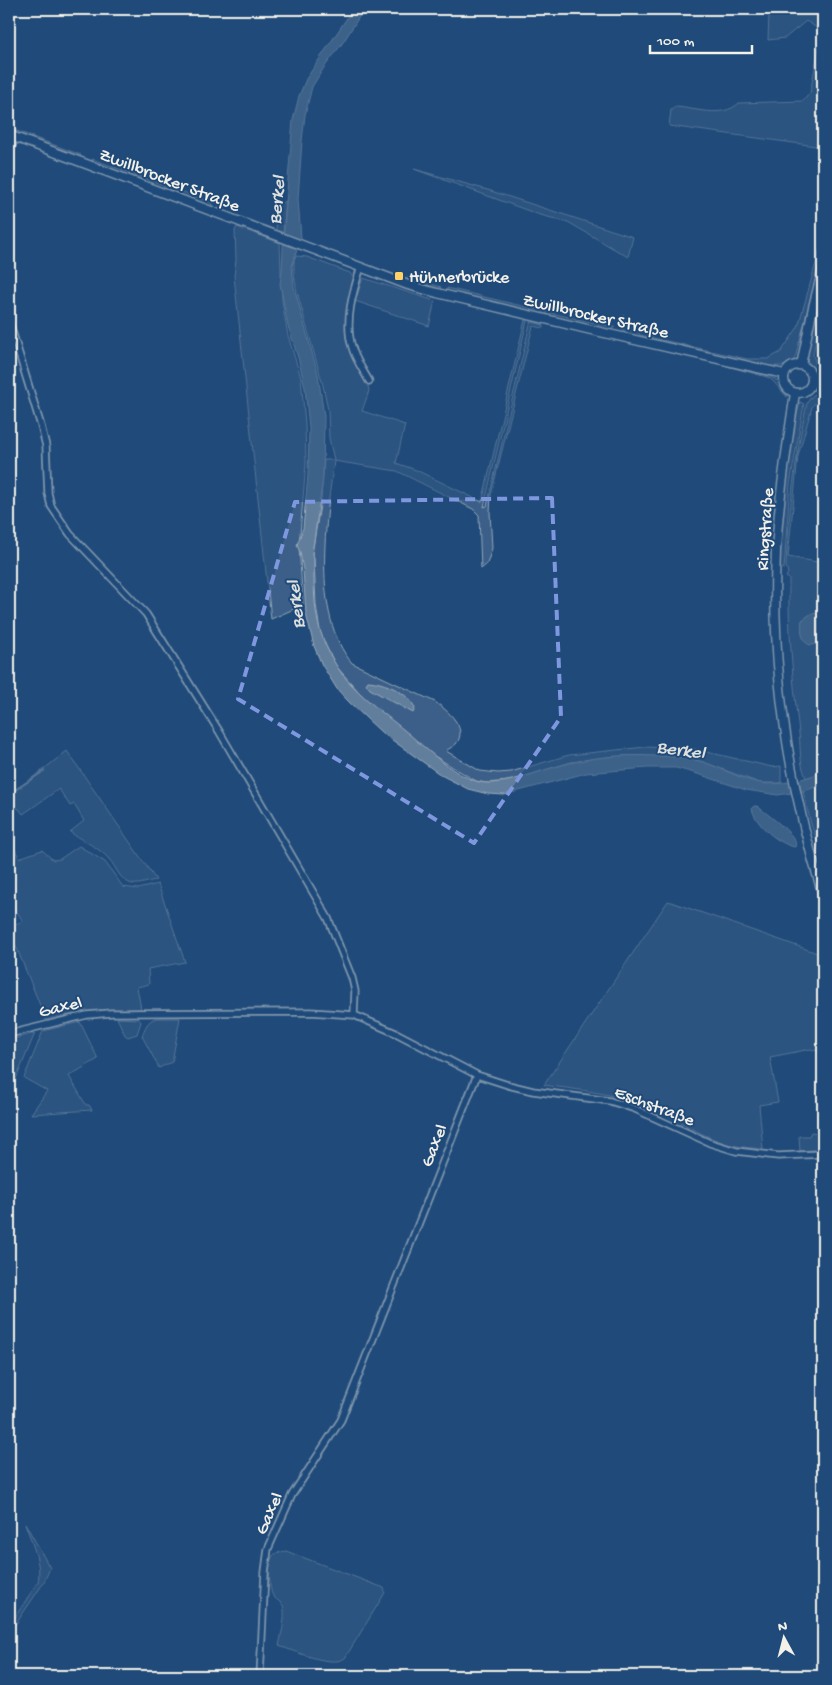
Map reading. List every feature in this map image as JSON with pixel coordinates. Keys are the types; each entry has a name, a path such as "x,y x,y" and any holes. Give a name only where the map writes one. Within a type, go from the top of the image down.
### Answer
{"main road":[{"name":"Zwillbrocker Straße","path":"12,136 361,267 437,293 784,374"},
{"path":"801,365 823,268"},
{"path":"801,365 809,369 812,381 804,392 795,393 785,386 784,374 789,367 801,365"},
{"name":"Ringstraße","path":"795,393 782,478 776,550 776,641 780,696 790,766 803,828 823,895"}],"street":[{"path":"9,155 12,136"},
{"path":"361,267 352,301 349,328 353,351 369,381"},
{"path":"9,321 42,426 46,446 50,506 70,534 146,614 229,747 328,918 352,978 355,991 354,1015"},
{"path":"812,381 823,384"},
{"name":"Gaxel","path":"9,1034 70,1018 110,1013 311,1012 354,1015 392,1031 477,1075 349,1401 331,1437 292,1495 268,1550 260,1676"},
{"name":"Eschstraße","path":"477,1075 508,1086 618,1104 661,1119 710,1143 736,1151 778,1156 823,1154"}],"highlighted area":[{"path":"552,498 561,717 474,843 238,699 295,502"}],"shaded area":[{"path":"353,9 364,9 312,87 305,115 298,199 301,237 292,266 294,287 318,374 324,416 323,479 312,554 314,559 315,600 320,631 334,662 350,683 374,706 446,765 478,782 497,783 524,777 549,768 594,758 643,755 696,760 744,778 769,784 784,783 823,772 823,784 804,791 778,795 746,790 676,768 647,768 586,773 504,795 488,794 468,789 441,775 381,732 337,689 322,665 314,646 306,614 303,570 297,545 303,528 308,475 309,428 305,388 288,326 280,284 293,120 299,96 306,79"},
{"path":"753,9 823,9 823,147 669,126 671,110 675,107 717,112 725,111 739,103 803,101 810,93 822,31 806,21 785,38 768,40 769,14"},
{"path":"9,128 81,155 79,157 71,155 9,131"},
{"path":"92,159 211,202 213,208 143,181 136,176 134,178 93,162"},
{"path":"414,169 491,191 633,237 628,257 568,222 540,215"},
{"path":"286,201 283,234 276,231 277,206"},
{"path":"237,227 280,243 282,301 288,336 301,378 305,424 306,463 299,546 303,605 271,619 234,276 236,260 235,230"},
{"path":"823,238 823,253 795,358 785,366 769,366 739,361 626,334 623,329 623,315 632,323 640,335 747,359 768,359 781,352 798,327"},
{"path":"296,256 307,257 350,273 354,279 346,328 367,380 369,391 362,411 405,425 396,463 416,470 482,502 525,320 527,321 484,507 487,506 530,324 531,322 544,325 543,328 533,326 491,495 492,548 487,564 481,569 479,515 473,509 397,471 334,461 325,538 326,593 331,619 339,643 352,663 435,702 445,710 455,720 460,732 456,744 446,751 480,771 511,772 569,755 645,747 694,749 772,767 781,766 781,783 760,783 697,760 623,756 571,762 510,781 486,783 476,781 431,754 367,701 336,666 320,631 312,554 321,499 324,460 334,460 329,438 328,410 323,385 297,292 294,274 294,259"},
{"path":"408,277 441,287 438,289 409,281"},
{"path":"363,278 435,301 429,326 355,301"},
{"path":"823,278 823,299 813,355 820,377 811,370 807,355 815,309"},
{"path":"447,288 547,312 546,315 448,292"},
{"path":"823,310 819,353 823,358 823,375 819,368 816,352"},
{"path":"551,313 615,327 610,330 550,316"},
{"path":"697,357 771,377 777,380 786,390 787,397 767,377"},
{"path":"817,393 823,394 823,399 812,407 798,456 788,557 823,563 823,772 806,778 801,761 789,618 789,579 786,577 788,573 786,566 791,504 799,443 807,403"},
{"path":"800,402 804,404 790,484 784,569 779,567 781,523 790,446"},
{"path":"812,613 817,614 823,622 823,639 812,645 805,642 801,626 802,620"},
{"path":"368,681 381,683 407,697 415,708 413,713 370,689 366,684"},
{"path":"67,751 156,880 139,884 125,881 105,855 70,832 84,821 74,804 70,806 59,789 23,814 18,808 9,812 9,794"},
{"path":"823,784 823,858 811,824 803,791"},
{"path":"757,806 791,835 796,843 795,847 775,838 757,821 752,808"},
{"path":"9,836 19,858 42,850 53,860 60,859 79,846 105,862 123,887 138,889 158,884 185,962 148,969 149,984 137,987 141,1009 93,1012 46,1020 9,929 9,927 23,921 9,900"},
{"path":"668,901 823,955 823,1056 811,1049 770,1057 778,1102 759,1105 763,1149 744,1147 715,1140 659,1111 623,1098 544,1085"},
{"path":"117,1018 139,1019 141,1022 137,1034 128,1037 125,1035"},
{"path":"156,1018 180,1018 172,1062 159,1068 142,1036 148,1023"},
{"path":"80,1022 98,1059 69,1076 86,1105 89,1105 92,1110 31,1114 47,1091 24,1078 43,1031"},
{"path":"35,1033 9,1096 9,1040"},
{"path":"811,1132 823,1134 823,1149 800,1151 799,1136 809,1136"},
{"path":"25,1523 50,1568 44,1582 9,1634 9,1626 38,1582 37,1560"},
{"path":"286,1551 384,1588 383,1596 345,1658 339,1661 323,1660 279,1646 284,1608 272,1593 270,1565 273,1555"}],"waterway":[{"path":"9,794 44,771"}],"place":[{"name":"Hühnerbrücke","path":"399,276"}],"water label":[{"name":"Berkel","path":"275,200"},
{"name":"Berkel","path":"294,605"},
{"name":"Berkel","path":"681,748"}]}
